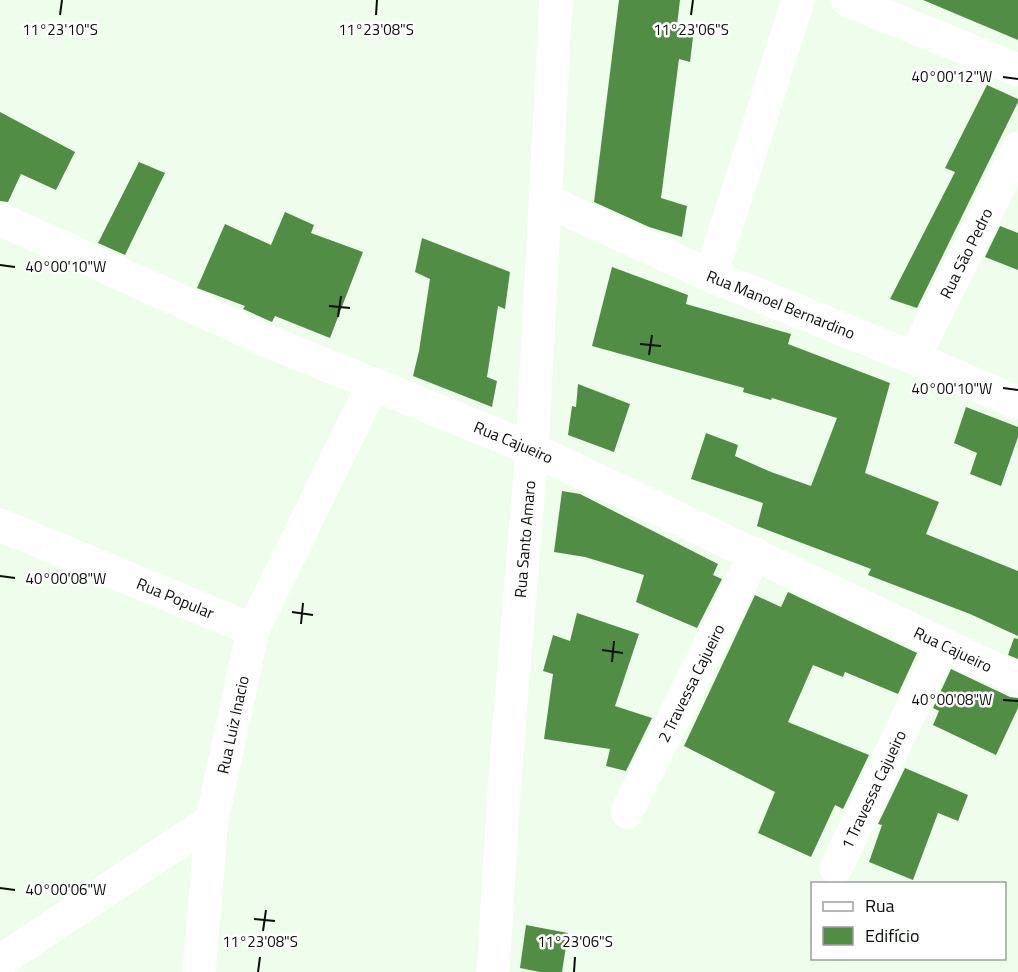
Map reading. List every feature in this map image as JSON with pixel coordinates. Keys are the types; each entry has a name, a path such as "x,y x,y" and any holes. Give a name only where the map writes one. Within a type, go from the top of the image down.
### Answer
{"street":[{"name":"Rua Santo Amaro","path":"493,972 505,775 532,449 556,0"},
{"path":"711,276 798,0"},
{"path":"847,0 1018,70"},
{"name":"Rua São Pedro","path":"914,358 1018,148"},
{"name":"Rua Manoel Bernardino","path":"545,200 711,276 914,358 1018,403"},
{"name":"Rua Cajueiro","path":"0,219 278,345 532,449 1018,680"},
{"name":"Rua Luiz Inacio","path":"200,972 212,820 253,630 373,384"},
{"name":"Rua Popular","path":"0,525 253,630"},
{"name":"2 Travessa Cajueiro","path":"627,812 755,554"},
{"name":"1 Travessa Cajueiro","path":"836,868 942,645"},
{"path":"0,961 212,820"}],"building":[{"path":"619,0 680,0 677,25 694,29 690,62 679,59 661,198 687,206 682,237 649,227 594,202"},
{"path":"923,0 1018,0 1018,40"},
{"path":"987,85 1018,99 1018,102 917,308 890,299 955,172 945,168"},
{"path":"0,112 75,152 56,190 21,174 8,202 0,201"},
{"path":"139,162 165,173 125,255 98,243"},
{"path":"285,212 314,225 311,233 363,252 330,338 275,316 272,322 243,309 245,306 197,288 225,224 271,245"},
{"path":"1000,226 1018,233 1018,270 985,257"},
{"path":"422,238 510,272 505,309 498,306 487,377 497,381 492,407 413,376 430,279 415,272"},
{"path":"612,267 688,295 686,304 791,334 788,344 890,383 865,473 939,502 926,534 1018,571 1018,636 970,614 868,575 871,569 757,526 763,503 691,479 706,433 738,445 735,456 811,486 837,418 772,398 771,400 743,392 744,388 592,346"},
{"path":"578,384 630,404 614,452 568,435 572,406 576,407"},
{"path":"966,407 1018,427 1018,437 1001,486 970,474 977,453 954,443"},
{"path":"562,491 580,494 718,564 713,575 722,579 697,628 636,602 644,575 585,557 554,552"},
{"path":"788,592 917,653 898,694 845,672 843,677 813,665 788,722 869,755 843,809 835,805 811,857 758,833 775,792 684,746 755,595 781,607"},
{"path":"577,613 639,634 615,706 652,718 626,771 606,766 610,749 544,739 553,674 543,671 553,635 570,641"},
{"path":"1014,638 1018,639 1018,659 1008,655"},
{"path":"951,669 1010,697 1018,698 1018,708 996,755 933,725 939,711 933,708"},
{"path":"905,768 968,795 958,821 938,813 913,880 869,862 882,825 878,824"},
{"path":"526,925 568,933 562,972 540,972 520,968"}]}
